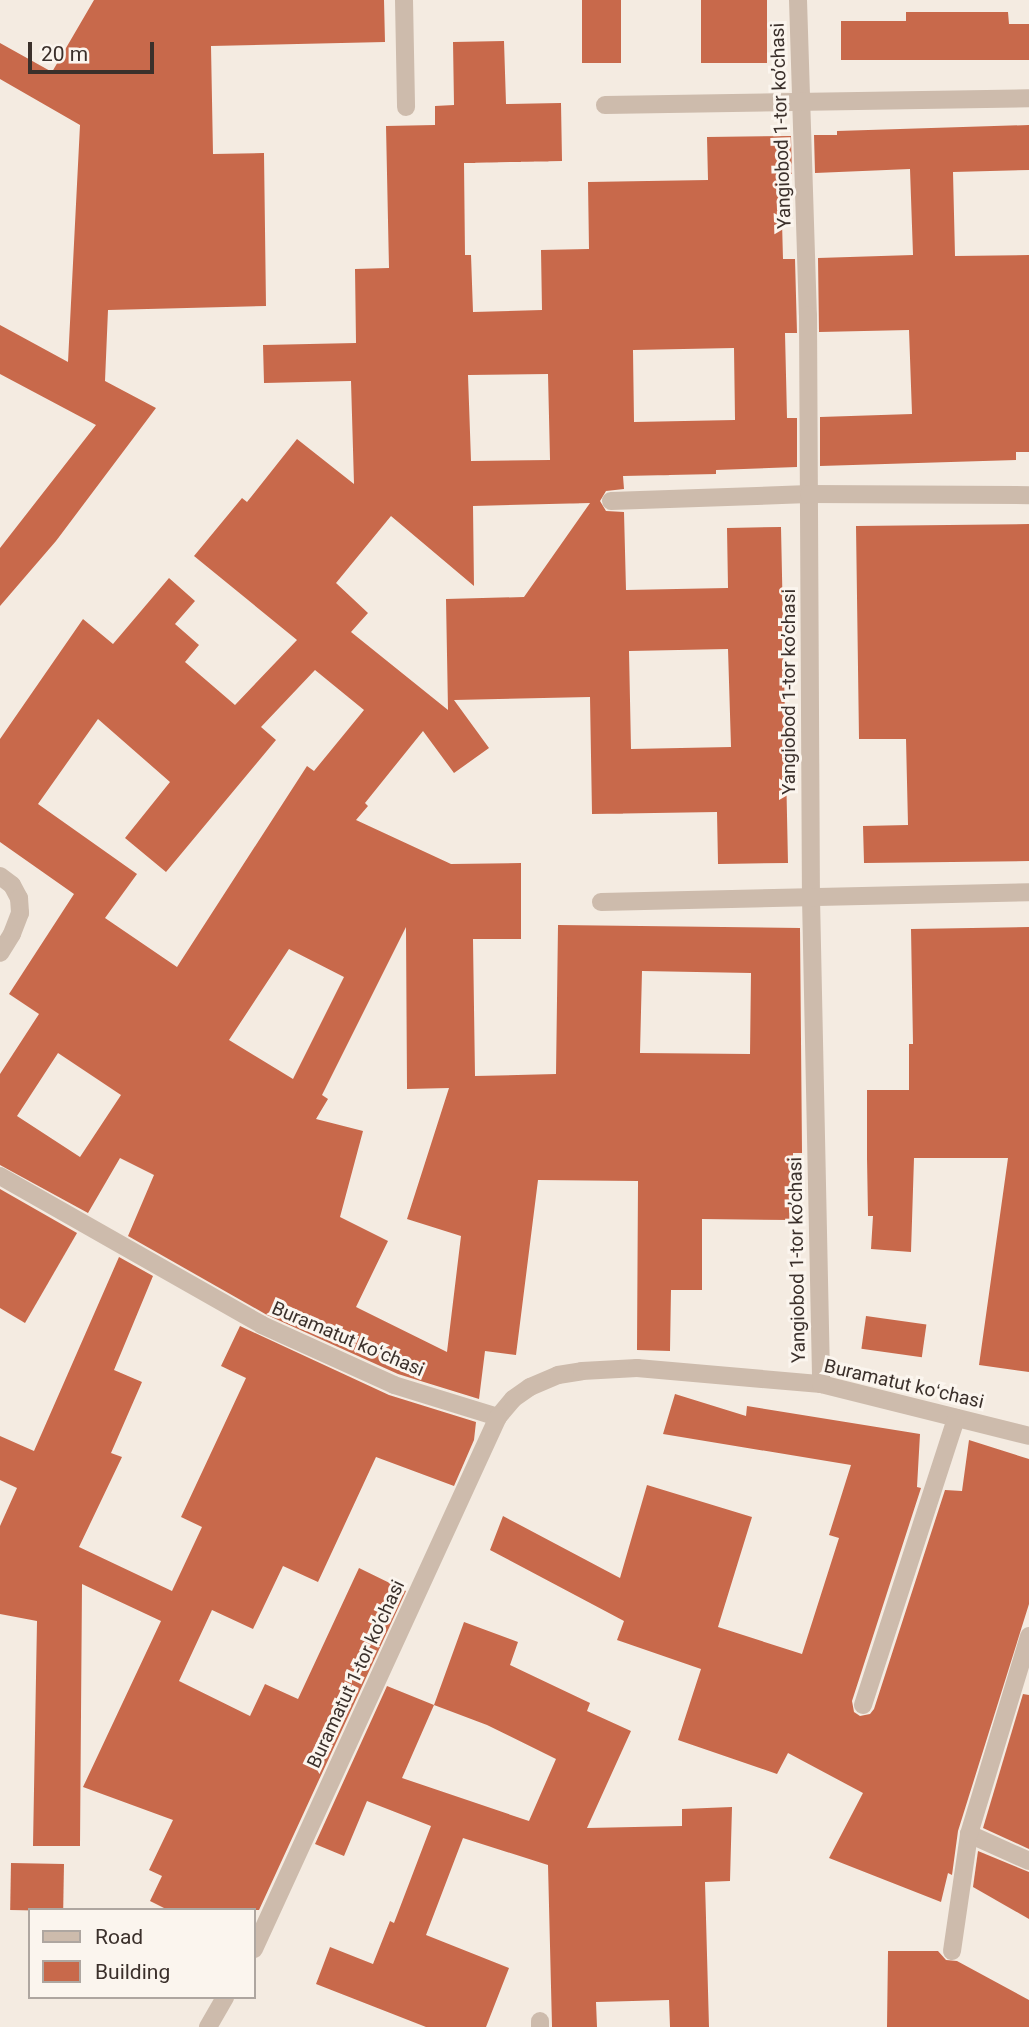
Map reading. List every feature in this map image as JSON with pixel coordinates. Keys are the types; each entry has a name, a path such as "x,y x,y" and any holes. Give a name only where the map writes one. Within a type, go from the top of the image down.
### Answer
{"street":[{"path":"404,0 406,107"},
{"name":"Yangiobod 1-tor koʼchasi","path":"798,0 799,101 808,315 811,898 821,1384"},
{"path":"605,105 1029,98"},
{"path":"611,501 809,494 1029,495"},
{"path":"0,876 12,885 19,898 20,913 12,934 0,953"},
{"path":"601,902 1029,892"},
{"name":"Buramatut koʻchasi","path":"0,1176 262,1325 394,1385 498,1416 513,1399 530,1387 558,1376 582,1371 637,1368 821,1384 1029,1436"},
{"name":"Buramatut 1-tor koʼchasi","path":"256,1945 498,1416"},
{"path":"863,1705 956,1418"},
{"path":"952,1951 969,1834 1029,1636"},
{"path":"969,1834 1029,1861"},
{"path":"208,2027 224,1999"}],"building":[{"path":"94,0 384,0 385,42 211,46 213,154 264,153 266,306 108,310 105,381 156,408 56,541 0,606 0,548 96,425 0,374 0,325 68,362 80,125 0,79 0,43 52,72"},
{"path":"582,0 621,0 621,63 582,63"},
{"path":"701,0 767,0 767,63 701,63"},
{"path":"906,12 1008,12 1009,24 1029,24 1029,60 841,60 841,21 906,21"},
{"path":"504,41 506,104 561,103 562,161 464,163 465,255 471,255 473,312 542,310 541,250 589,249 588,182 708,180 707,137 791,136 792,174 782,174 783,259 795,259 797,333 785,333 787,418 797,418 797,467 716,470 716,474 623,476 624,489 606,491 600,501 606,511 624,512 626,590 728,588 727,528 781,527 788,863 718,864 717,812 592,814 590,697 454,700 489,748 454,773 423,731 365,803 368,806 356,820 451,864 521,863 521,939 473,939 475,1076 556,1074 558,925 800,928 802,1153 793,1153 792,1220 702,1219 702,1290 671,1290 670,1351 637,1350 638,1181 538,1180 516,1355 485,1351 479,1399 398,1374 267,1315 128,1236 154,1175 120,1158 88,1213 0,1165 0,1074 39,1014 9,994 74,894 0,842 0,739 83,619 113,644 169,578 195,601 175,624 199,645 185,662 235,705 297,640 194,556 242,498 247,502 297,439 354,484 351,381 264,383 263,345 356,343 355,269 389,268 386,126 435,125 435,106 454,105 453,42","holes":["734,348 735,420 634,422 633,350","548,374 550,460 471,461 468,375","590,503 524,597 446,599 448,710 351,632 368,613 336,583 391,516 474,586 473,506","728,649 731,747 631,749 629,651","315,670 364,710 314,771 307,766 177,967 105,918 137,874 38,804 98,719 170,782 125,838 166,872 276,740 261,727","406,927 407,1089 449,1088 407,1219 461,1236 447,1352 356,1307 388,1241 340,1217 363,1131 316,1119 328,1099 322,1095","289,949 344,977 293,1079 229,1040","642,971 751,973 750,1054 640,1053","58,1053 121,1095 80,1157 17,1116"]},
{"path":"1029,125 1029,170 953,172 955,256 1029,255 1029,452 1016,452 1016,460 820,466 820,417 912,414 909,330 819,332 818,258 913,255 910,169 815,173 814,135 837,135 837,131"},
{"path":"1029,524 1029,861 864,863 863,826 908,825 906,739 859,739 856,526"},
{"path":"1029,927 1029,1372 979,1365 1008,1158 914,1158 911,1252 871,1249 873,1216 868,1216 867,1090 909,1090 909,1044 913,1044 911,929"},
{"path":"0,1189 77,1233 25,1323 0,1308"},
{"path":"119,1257 153,1276 114,1370 142,1382 111,1453 122,1457 79,1547 172,1591 202,1527 181,1517 246,1378 221,1366 240,1326 389,1395 476,1422 474,1440 454,1486 376,1457 318,1582 283,1566 253,1629 212,1610 179,1681 250,1716 265,1684 298,1699 359,1568 406,1591 259,1910 164,1908 150,1901 162,1876 149,1870 173,1820 83,1787 161,1621 82,1584 80,1846 33,1846 37,1621 0,1614 0,1526 17,1488 0,1480 0,1436 34,1451"},
{"path":"866,1316 926,1324 922,1357 861,1349"},
{"path":"675,1394 746,1416 747,1406 920,1434 917,1487 921,1488 852,1701 854,1712 860,1716 870,1714 874,1709 945,1490 962,1491 969,1440 1029,1459 1029,1604 958,1831 952,1875 948,1873 941,1902 829,1858 863,1793 788,1753 777,1774 678,1740 701,1669 617,1640 624,1621 490,1550 503,1516 620,1578 647,1485 752,1517 718,1627 802,1654 839,1538 829,1535 851,1465 663,1434"},
{"path":"464,1622 518,1642 510,1665 590,1703 587,1711 631,1731 587,1828 682,1826 682,1809 732,1807 730,1881 705,1882 709,2027 670,2027 669,2000 596,2002 597,2027 552,2027 548,1865 463,1838 426,1935 509,1968 486,2027 426,2027 316,1984 330,1947 373,1964 390,1921 394,1923 431,1826 367,1801 344,1856 315,1844 387,1686 434,1705","holes":["434,1705 487,1725 556,1759 529,1821 402,1778"]},
{"path":"1023,1694 1029,1695 1029,1849 983,1828"},
{"path":"978,1851 1029,1872 1029,1919 973,1887"},
{"path":"11,1863 64,1864 63,1908 10,1910"},
{"path":"888,1951 938,1951 946,1960 957,1961 1029,2000 1029,2027 887,2027"}]}
